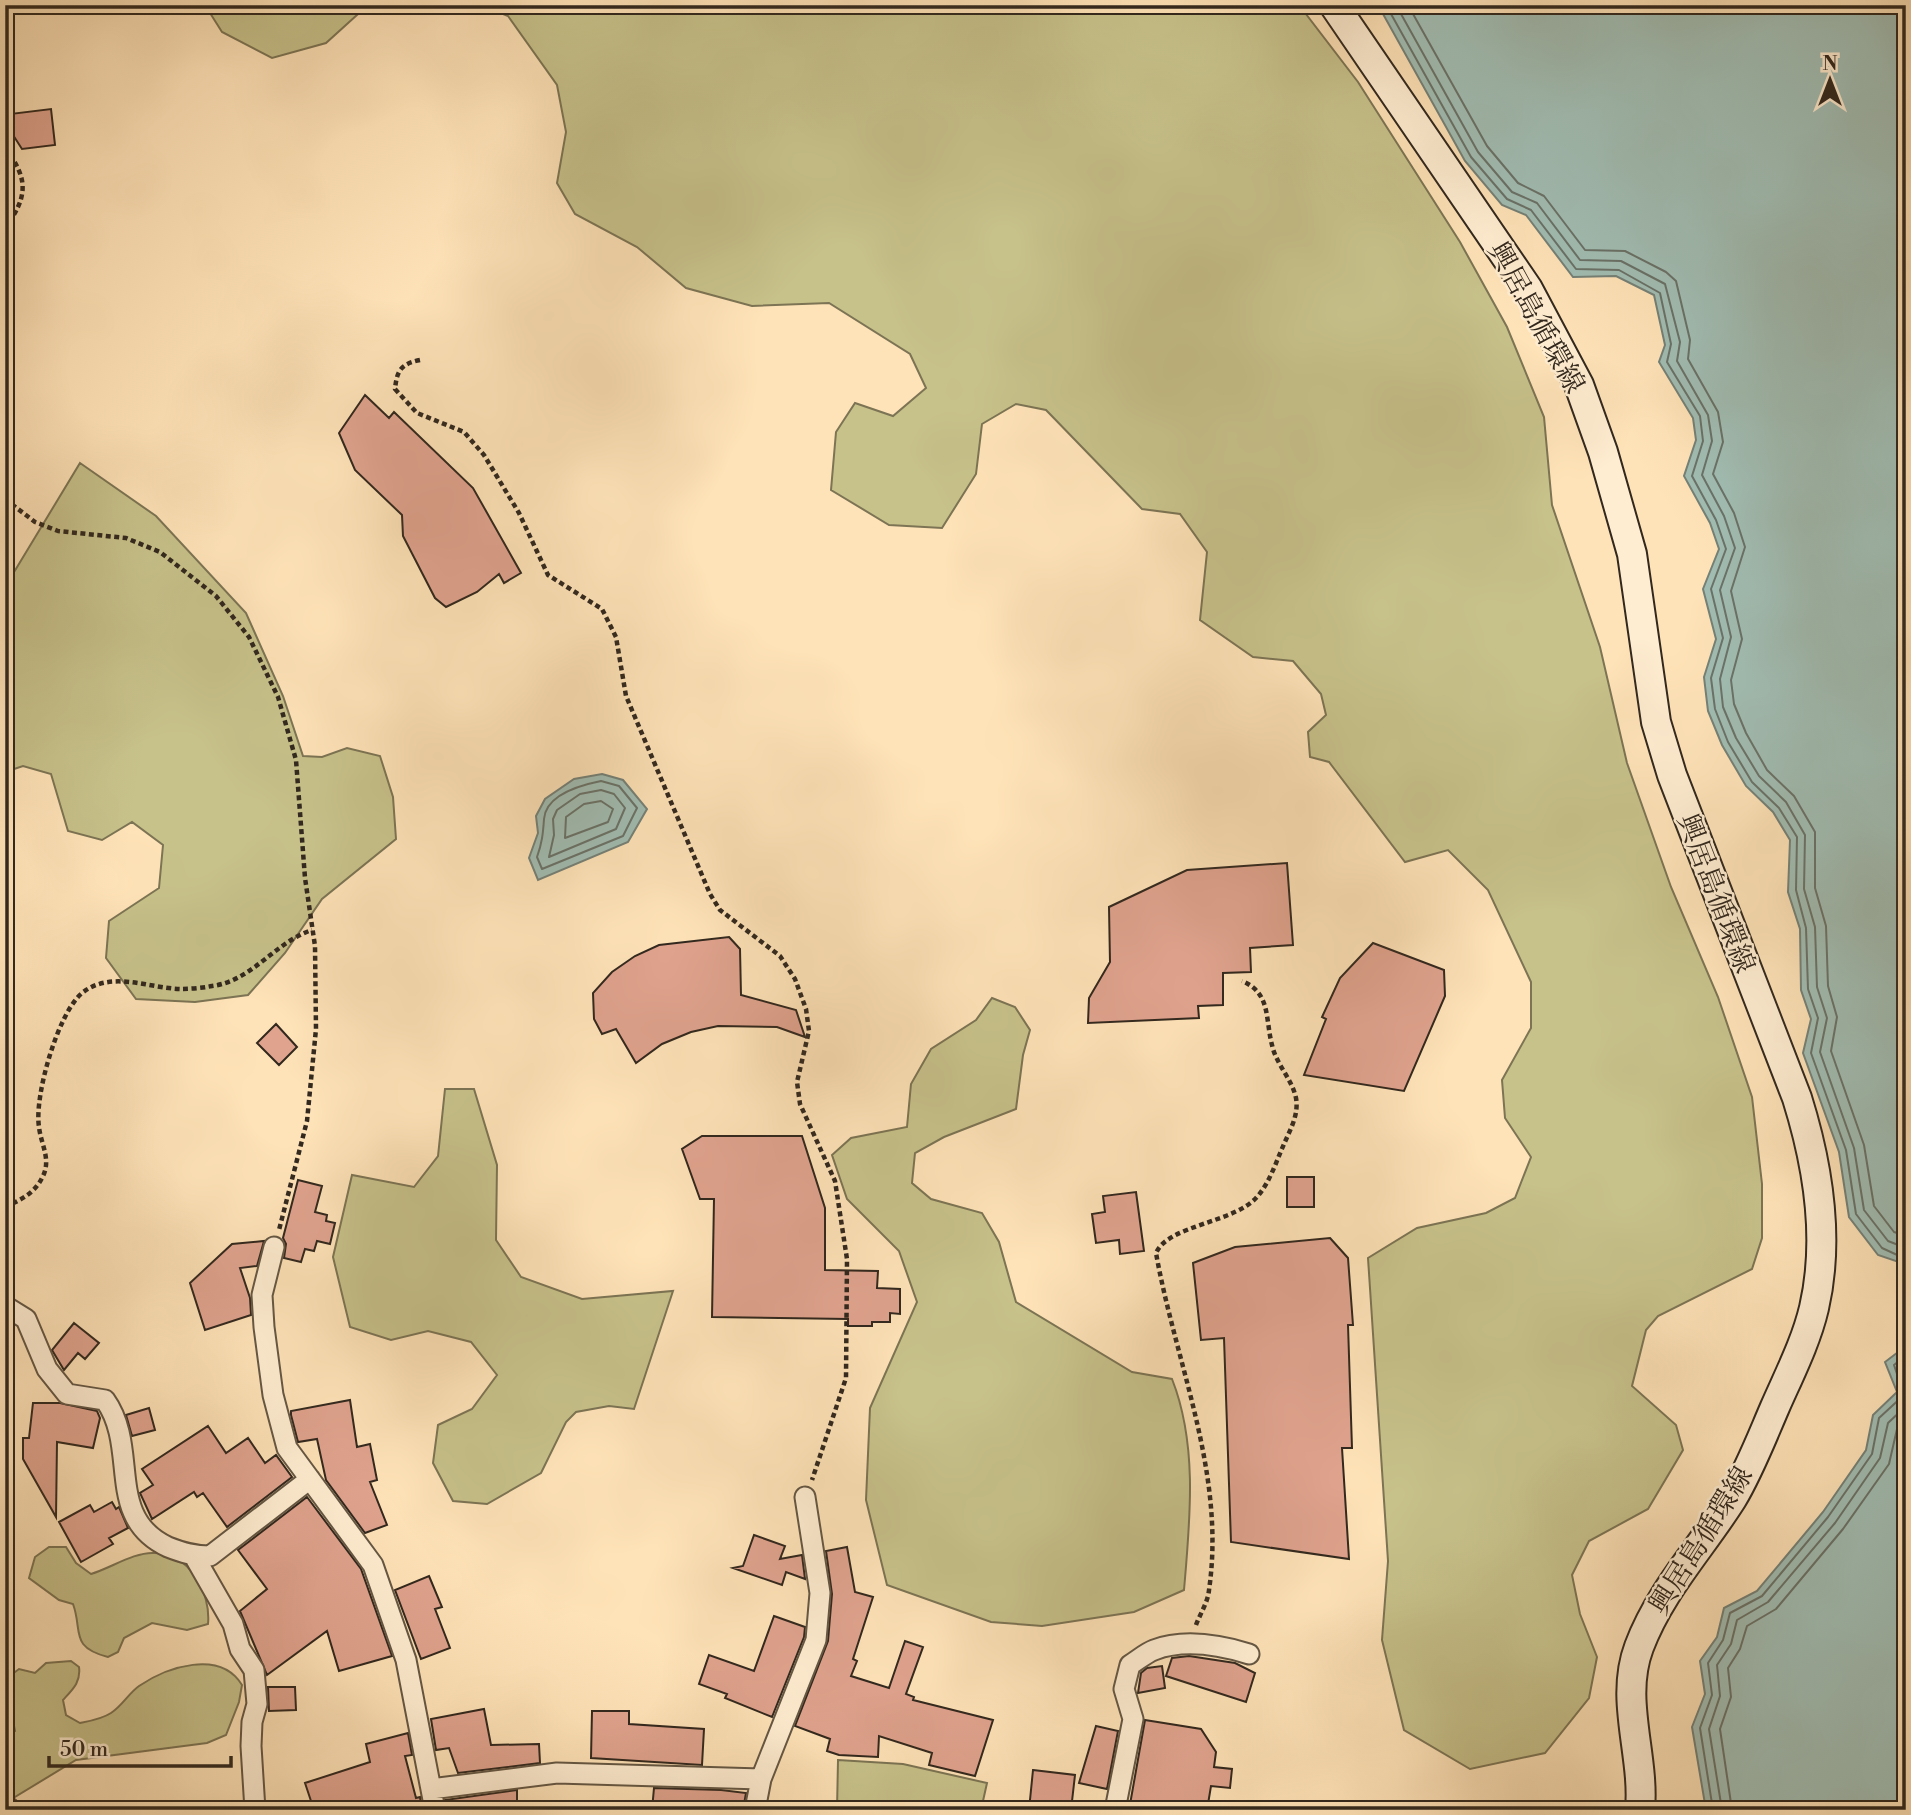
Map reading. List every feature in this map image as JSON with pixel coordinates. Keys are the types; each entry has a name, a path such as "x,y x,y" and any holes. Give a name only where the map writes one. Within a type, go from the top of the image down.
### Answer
{"main road":[{"name":"興居島循環線","path":"1334,5 1528,289 1579,385 1604,452 1632,554 1656,722 1672,775 1797,1098 1812,1146 1821,1223 1814,1308 1781,1392 1733,1497 1656,1607 1638,1648 1631,1675 1630,1708 1638,1748 1640,1810"}],"street":[{"path":"274,1247 262,1295 273,1395 287,1448 373,1565 406,1660 435,1810"},
{"path":"5,1306 15,1309 26,1319 47,1369 67,1394 105,1401 114,1413 124,1449 125,1491 134,1516 146,1534 194,1556 210,1556 310,1479"},
{"path":"755,1810 761,1779 817,1640 820,1592 805,1497"},
{"path":"194,1556 233,1624 240,1649 254,1670 257,1704 252,1722 251,1746 255,1810"},
{"path":"1115,1810 1133,1719 1124,1689 1130,1665 1155,1650 1187,1645 1213,1645 1249,1654"},
{"path":"431,1789 557,1773 761,1779"}],"path":[{"path":"5,148 18,165 25,190 15,215 5,228"},
{"path":"420,360 404,364 397,374 396,389 417,413 464,432 484,455 519,513 548,575 602,609 616,637 626,696 710,894 730,919 780,956 795,979 806,1009 809,1031 797,1082 800,1104 835,1181 847,1259 846,1378 835,1419 805,1497"},
{"path":"5,499 35,522 58,531 126,538 160,552 216,596 249,637 278,697 296,760 312,930 316,1029 307,1121 274,1247"},
{"path":"5,1207 29,1196 43,1177 47,1152 39,1127 39,1105 59,1029 69,1007 83,993 99,984 118,981 181,989 215,986 241,977 294,936 312,930"},
{"path":"1187,1645 1209,1592 1211,1510 1200,1427 1156,1253 1167,1239 1234,1213 1256,1198 1269,1180 1296,1115 1296,1098 1272,1046 1263,998 1256,987 1242,981"}],"shaded area":[{"path":"205,5 368,5 326,43 272,58 222,32"},
{"path":"481,5 1299,5 1358,82 1460,242 1507,327 1544,417 1552,505 1600,647 1627,763 1671,887 1718,997 1752,1097 1762,1184 1762,1238 1752,1269 1658,1316 1646,1330 1632,1386 1676,1425 1683,1450 1648,1509 1589,1541 1572,1575 1580,1614 1597,1657 1589,1698 1545,1753 1470,1769 1404,1730 1382,1640 1388,1561 1368,1258 1417,1228 1486,1213 1515,1198 1531,1157 1505,1118 1502,1080 1531,1028 1531,982 1488,890 1448,850 1405,862 1329,762 1310,757 1308,732 1326,715 1321,694 1293,661 1253,657 1200,620 1207,552 1180,514 1142,509 1046,410 1016,404 982,424 976,474 942,528 889,525 831,490 836,432 855,403 893,416 926,388 910,354 829,303 752,306 686,288 637,247 575,214 557,183 566,132 557,85 508,16"},
{"path":"80,463 156,516 246,613 283,696 303,756 322,757 347,748 380,756 393,797 396,839 322,899 285,953 248,995 195,1002 136,999 106,958 109,921 159,888 163,845 132,822 102,840 68,831 51,774 23,766 5,772 5,587"},
{"path":"992,998 1015,1007 1030,1030 1023,1055 1016,1109 944,1137 915,1153 912,1183 931,1199 982,1213 999,1242 1016,1302 1132,1372 1172,1379 1186,1430 1189,1456 1190,1510 1184,1590 1134,1612 1042,1626 991,1622 887,1585 866,1500 870,1408 917,1302 899,1251 847,1199 832,1155 851,1138 907,1127 911,1084 931,1049 976,1020"},
{"path":"445,1089 474,1089 497,1165 496,1240 521,1277 582,1299 673,1291 634,1409 609,1406 576,1412 566,1422 541,1473 487,1504 453,1501 433,1463 438,1425 472,1409 497,1375 471,1342 428,1331 391,1340 350,1327 333,1257 352,1175 414,1187 438,1156"},
{"path":"49,1547 66,1547 76,1563 91,1574 146,1553 167,1555 178,1560 188,1567 202,1588 208,1624 187,1630 152,1623 124,1638 118,1652 108,1657 96,1653 82,1643 73,1604 59,1600 29,1578 35,1557"},
{"path":"71,1661 79,1667 79,1677 76,1685 63,1700 66,1715 80,1723 111,1713 135,1689 151,1679 193,1665 221,1667 232,1674 242,1685 239,1702 226,1735 207,1743 76,1760 5,1803 5,1733 15,1731 7,1698 7,1678 19,1669 35,1673 46,1663"},
{"path":"838,1760 903,1764 987,1783 981,1810 837,1810"}],"water":[{"path":"1378,5 1906,5 1906,1275 1899,1262 1878,1255 1849,1217 1839,1152 1803,1053 1811,1019 1801,990 1800,929 1788,892 1790,840 1773,812 1746,786 1722,745 1708,711 1704,677 1716,639 1703,589 1719,549 1710,523 1684,476 1696,440 1693,418 1659,362 1665,345 1654,295 1616,276 1573,277 1526,215 1502,205 1465,161"},
{"path":"602,774 623,780 647,809 628,842 538,880 529,858 538,833 536,816 545,799 574,779"},
{"path":"1906,1346 1906,1810 1706,1810 1692,1727 1705,1694 1700,1661 1717,1637 1724,1608 1757,1591 1823,1512 1866,1450 1873,1415 1897,1392 1885,1362"}],"building":[{"path":"51,109 55,145 22,149 13,135 10,114"},
{"path":"365,395 389,418 394,412 473,488 521,573 504,583 499,574 477,592 446,607 435,598 403,536 402,515 355,470 339,433"},
{"path":"1287,863 1293,945 1250,948 1251,972 1223,973 1223,1005 1198,1006 1199,1018 1088,1023 1089,998 1110,962 1109,907 1187,870"},
{"path":"729,937 740,949 741,995 796,1010 805,1037 777,1027 718,1026 691,1032 662,1044 636,1063 616,1029 602,1034 594,1019 593,993 612,972 635,956 659,945"},
{"path":"1373,943 1444,970 1445,996 1404,1091 1304,1075 1326,1019 1322,1017 1340,978"},
{"path":"276,1024 297,1047 279,1065 257,1043"},
{"path":"702,1136 802,1136 825,1208 825,1270 878,1271 877,1288 900,1289 900,1314 890,1313 890,1322 872,1322 872,1326 848,1326 848,1319 712,1317 714,1199 700,1199 682,1149"},
{"path":"1287,1177 1314,1177 1314,1207 1287,1207"},
{"path":"298,1180 322,1186 315,1212 327,1215 326,1221 335,1223 330,1244 317,1241 314,1251 305,1249 301,1262 284,1258 286,1244 283,1238"},
{"path":"1136,1192 1144,1251 1120,1254 1119,1240 1096,1243 1092,1214 1105,1212 1103,1196"},
{"path":"1330,1238 1348,1258 1353,1325 1348,1325 1352,1448 1342,1448 1349,1559 1231,1542 1224,1338 1201,1340 1193,1263 1235,1247"},
{"path":"264,1241 257,1266 240,1268 250,1298 251,1315 205,1330 190,1283 232,1244"},
{"path":"74,1323 99,1343 85,1359 78,1353 64,1370 52,1350"},
{"path":"350,1400 357,1447 370,1444 377,1480 370,1482 387,1525 365,1533 326,1480 317,1439 298,1442 291,1415 291,1411"},
{"path":"33,1403 60,1403 97,1411 100,1418 93,1448 57,1442 56,1517 23,1459 23,1438 29,1438"},
{"path":"149,1408 155,1430 132,1436 126,1415"},
{"path":"208,1426 226,1453 248,1438 265,1463 276,1455 292,1477 227,1527 203,1493 197,1497 194,1492 152,1519 140,1493 153,1485 142,1469"},
{"path":"307,1497 361,1569 392,1656 339,1671 327,1631 267,1675 240,1611 267,1589 238,1550"},
{"path":"112,1502 116,1509 119,1507 128,1528 109,1538 113,1544 81,1562 59,1522 90,1505 94,1512"},
{"path":"754,1535 785,1546 780,1559 802,1555 805,1579 786,1572 782,1585 733,1568 743,1566"},
{"path":"847,1547 855,1592 873,1597 853,1659 857,1661 851,1676 889,1688 905,1641 923,1647 906,1694 914,1697 913,1700 993,1720 975,1776 929,1765 932,1753 879,1736 878,1757 839,1755 827,1751 830,1739 795,1726 828,1641 832,1594 826,1551"},
{"path":"429,1576 442,1607 435,1609 450,1648 421,1659 395,1590"},
{"path":"774,1616 805,1627 804,1637 772,1717 725,1698 727,1694 699,1684 709,1655 754,1671"},
{"path":"1189,1656 1235,1663 1255,1673 1246,1702 1166,1676 1172,1658"},
{"path":"1162,1666 1165,1688 1138,1693 1141,1673 1147,1668"},
{"path":"268,1687 295,1687 296,1710 269,1711"},
{"path":"484,1709 491,1745 539,1744 540,1763 458,1773 449,1748 436,1750 431,1719"},
{"path":"592,1711 629,1711 629,1724 704,1729 702,1765 591,1758"},
{"path":"1145,1720 1201,1729 1216,1752 1214,1767 1232,1769 1230,1788 1211,1786 1207,1810 1129,1810"},
{"path":"1096,1726 1118,1731 1107,1789 1079,1783"},
{"path":"408,1733 412,1755 405,1756 416,1798 420,1797 422,1810 314,1810 305,1783 370,1762 366,1744"},
{"path":"1033,1770 1075,1775 1071,1810 1029,1810"},
{"path":"654,1788 746,1793 743,1810 652,1810"},
{"path":"517,1790 517,1809 447,1810 445,1800"}]}
